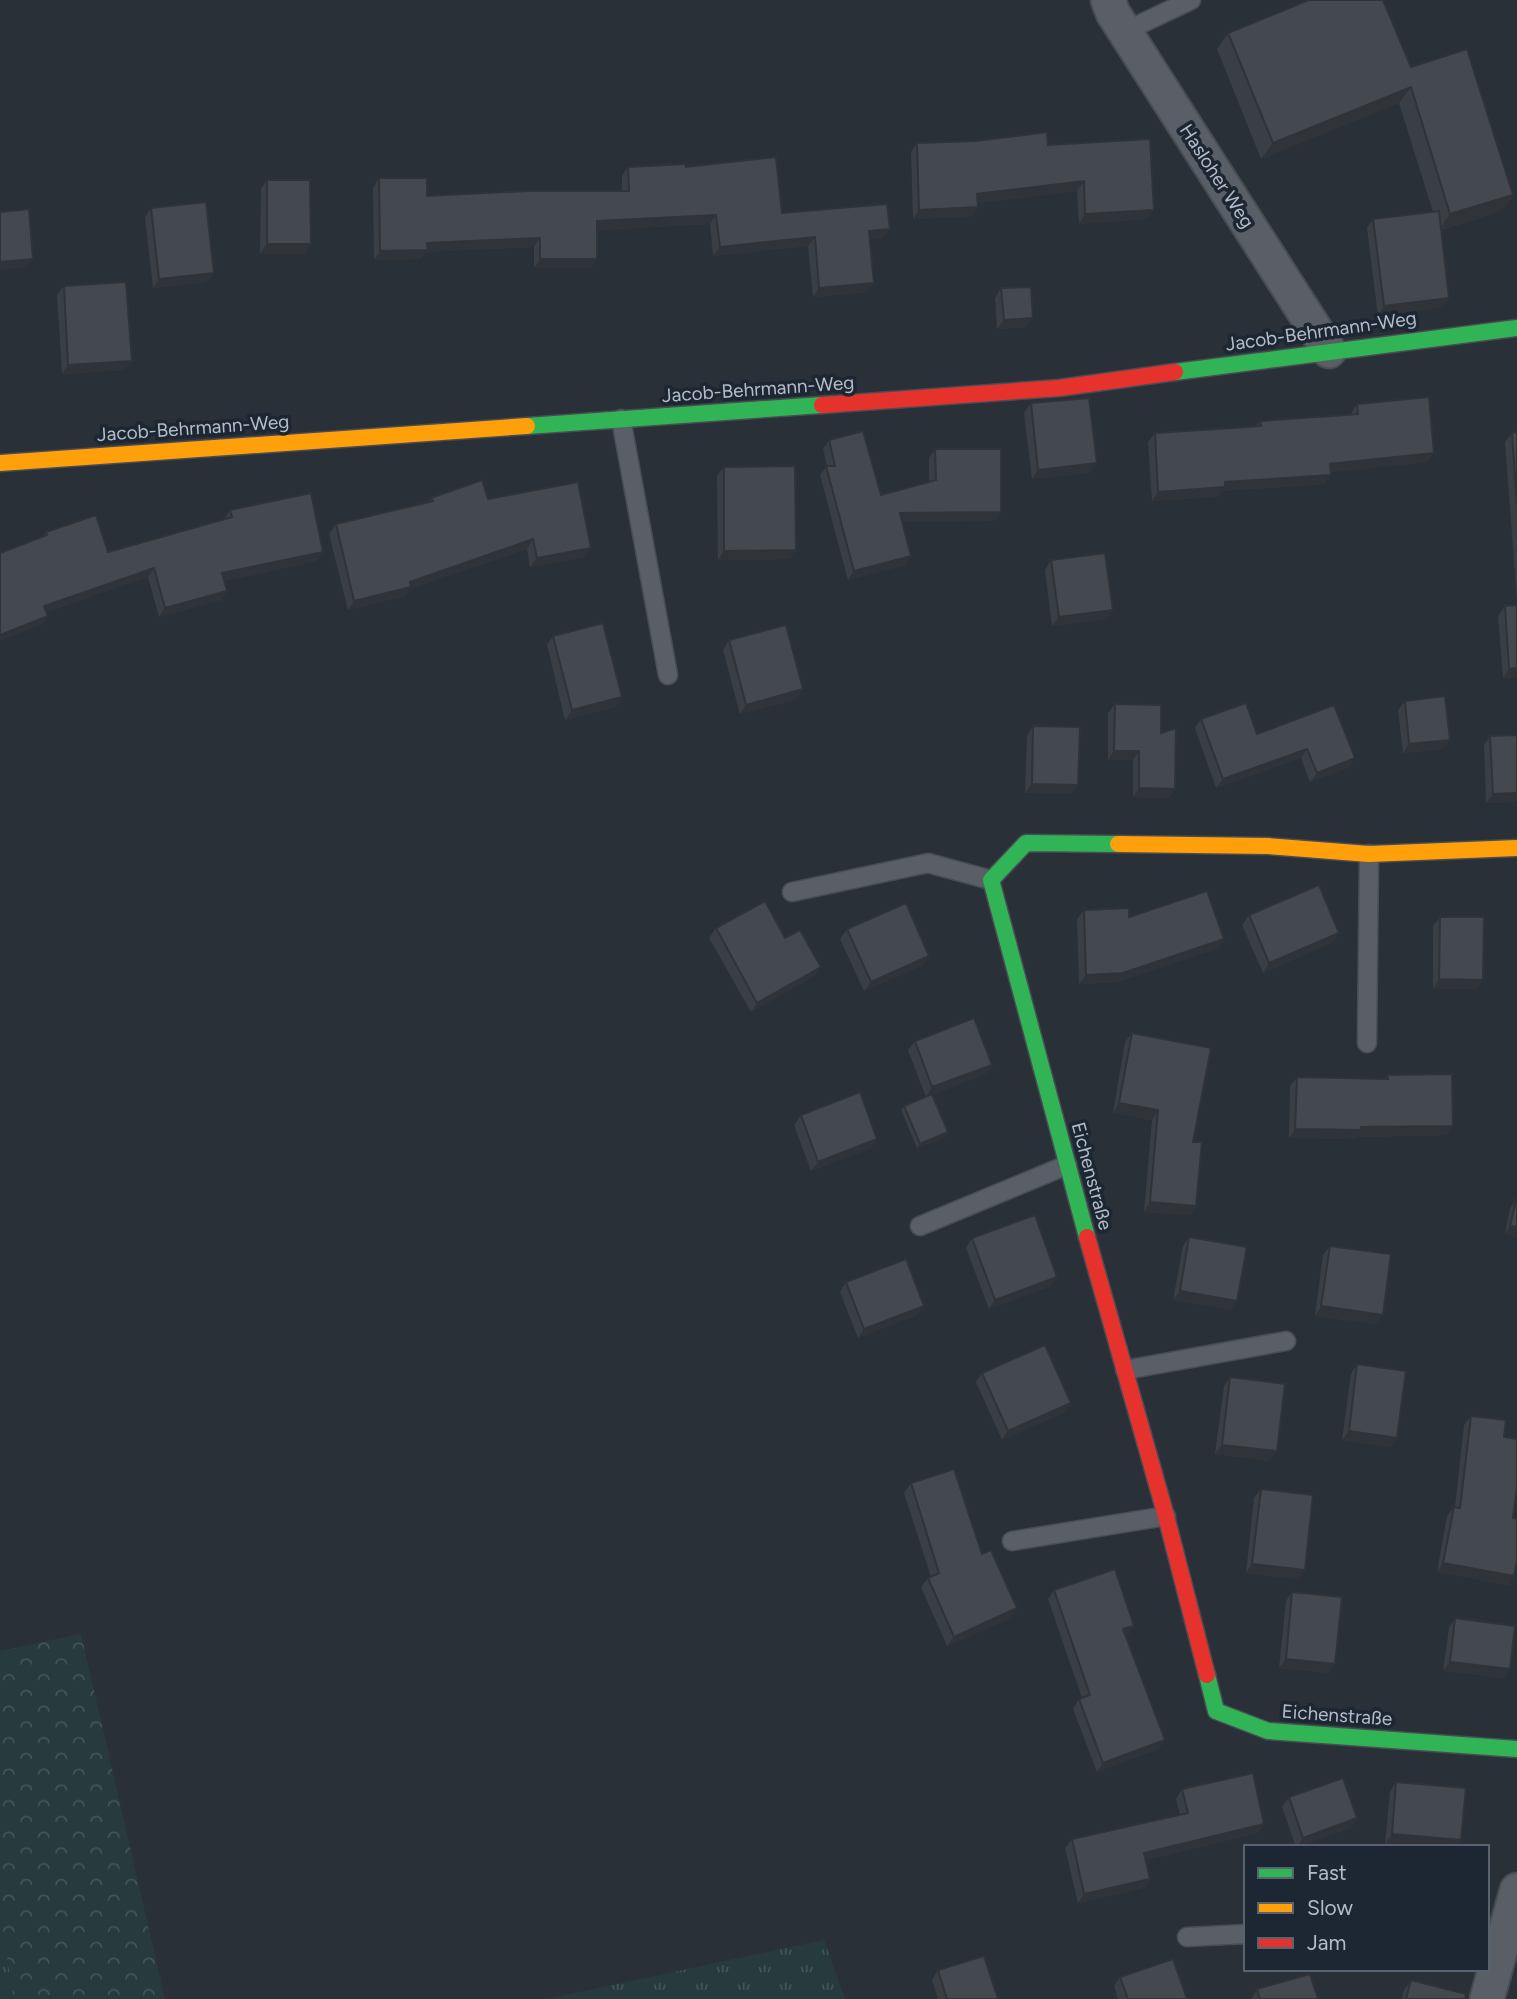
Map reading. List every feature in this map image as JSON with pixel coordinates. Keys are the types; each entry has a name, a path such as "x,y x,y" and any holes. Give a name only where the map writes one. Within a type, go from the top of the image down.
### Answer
{"street":[{"name":"Hasloher Weg","path":"1108,0 1112,13 1329,351"},
{"name":"Jacob-Behrmann-Weg","path":"0,463 1059,388 1517,327"},
{"path":"991,880 1026,843 1268,846 1369,854 1517,848"},
{"name":"Eichenstraße","path":"991,880 1166,1516 1216,1711 1268,1731 1517,1749"},
{"path":"1487,1999 1498,1924 1517,1891"}],"lane":[{"path":"1124,32 1191,0"},
{"path":"621,419 668,676"},
{"path":"1367,1043 1369,854"},
{"path":"792,892 928,863 991,880"},
{"path":"920,1226 1068,1166"},
{"path":"1125,1370 1286,1341"},
{"path":"1012,1541 1166,1516"},
{"path":"1186,1937 1244,1934"}],"green space":[{"path":"81,1634 165,1999 14,1999 0,1916 0,1651"},
{"path":"0,1916 14,1999 0,1999"},
{"path":"824,1940 845,1999 547,1999"}],"building":[{"path":"1309,0 1383,0 1411,67 1467,49 1513,195 1450,214 1411,87 1273,143 1228,33"},
{"path":"1047,132 1048,145 1150,139 1154,210 1085,214 1084,181 977,194 978,207 919,210 917,143 975,141"},
{"path":"776,157 782,213 887,204 890,229 869,231 874,283 819,288 815,237 720,247 716,215 597,221 597,259 540,259 540,238 427,243 428,250 380,251 379,178 427,178 427,196 527,191 629,191 628,167 685,164 686,167"},
{"path":"267,180 310,180 311,244 267,244"},
{"path":"206,202 214,273 159,279 151,208"},
{"path":"29,209 33,259 0,262 0,212"},
{"path":"1439,211 1449,298 1384,306 1373,219"},
{"path":"126,282 132,361 68,365 64,286"},
{"path":"1031,287 1033,318 1004,320 1001,288"},
{"path":"1429,397 1434,453 1330,464 1331,475 1225,482 1225,487 1158,492 1155,433 1261,426 1260,421 1358,414 1357,404"},
{"path":"1089,398 1097,463 1038,470 1031,403"},
{"path":"863,431 881,495 936,480 935,449 1001,449 1001,512 900,513 911,556 854,571 826,466 835,466 829,440"},
{"path":"1517,432 1517,505 1512,433"},
{"path":"795,466 796,550 724,551 724,467"},
{"path":"482,480 488,499 578,482 591,548 537,558 533,539 410,582 411,587 354,601 336,524 433,501 431,498"},
{"path":"311,493 323,552 222,573 227,591 165,608 154,568 44,606 48,616 0,635 0,553 47,535 46,532 96,515 108,552 232,517 230,510"},
{"path":"1105,553 1113,610 1059,617 1051,560"},
{"path":"1517,605 1517,668 1509,669 1505,606"},
{"path":"603,623 622,697 572,710 553,636"},
{"path":"786,625 803,689 746,705 729,640"},
{"path":"1445,696 1450,740 1409,744 1405,701"},
{"path":"1246,703 1257,734 1334,705 1355,758 1317,773 1307,749 1223,779 1201,719"},
{"path":"1115,704 1161,705 1161,733 1176,728 1175,789 1139,788 1139,751 1114,751"},
{"path":"1033,726 1080,727 1078,785 1032,784"},
{"path":"1517,735 1517,793 1493,794 1490,736"},
{"path":"1319,885 1339,933 1269,963 1249,915"},
{"path":"1207,891 1224,939 1123,973 1086,975 1084,910 1129,908 1129,917"},
{"path":"765,901 785,938 800,930 821,967 757,1003 716,928"},
{"path":"906,903 929,956 871,982 847,929"},
{"path":"1440,917 1484,917 1483,980 1439,979"},
{"path":"974,1018 992,1065 932,1087 915,1041"},
{"path":"1132,1033 1211,1048 1193,1142 1202,1142 1196,1206 1150,1202 1158,1110 1119,1103"},
{"path":"1452,1074 1453,1126 1361,1127 1361,1130 1295,1129 1297,1077 1388,1079 1388,1075"},
{"path":"860,1092 877,1139 818,1162 801,1115"},
{"path":"932,1094 948,1132 920,1144 904,1106"},
{"path":"1517,1200 1517,1227 1510,1226"},
{"path":"1035,1215 1057,1277 995,1300 972,1238"},
{"path":"1189,1237 1247,1247 1237,1301 1180,1291"},
{"path":"1330,1246 1391,1254 1383,1315 1321,1306"},
{"path":"906,1259 924,1306 864,1329 846,1282"},
{"path":"1045,1345 1071,1403 1008,1431 982,1373"},
{"path":"1357,1364 1406,1371 1397,1438 1349,1431"},
{"path":"1230,1377 1285,1384 1277,1451 1222,1445"},
{"path":"1471,1416 1506,1420 1504,1437 1517,1439 1517,1487 1513,1518 1517,1519 1517,1561 1514,1576 1443,1563 1454,1507 1460,1508"},
{"path":"954,1469 982,1554 991,1550 1017,1608 954,1637 928,1578 939,1573 911,1483"},
{"path":"1261,1489 1313,1495 1305,1570 1252,1564"},
{"path":"1115,1569 1134,1626 1123,1629 1165,1740 1103,1763 1079,1699 1090,1695 1054,1590"},
{"path":"1292,1592 1342,1597 1335,1664 1286,1659"},
{"path":"1455,1618 1515,1626 1510,1669 1450,1662"},
{"path":"1253,1773 1264,1824 1144,1853 1150,1879 1084,1894 1072,1839 1188,1813 1182,1789"},
{"path":"1343,1778 1357,1818 1303,1838 1289,1797"},
{"path":"1396,1782 1466,1788 1461,1840 1392,1834"},
{"path":"984,1956 998,1999 947,1999 938,1970"},
{"path":"1173,1959 1187,1999 1128,1999 1120,1977"},
{"path":"1310,1974 1318,1999 1260,1999 1257,1989"},
{"path":"1411,1980 1466,1994 1465,1999 1406,1999"}],"traffic: fast":[{"path":"1175,372 1517,328"},
{"path":"527,426 822,405"},
{"path":"1087,1237 991,880 1026,843 1118,844"},
{"path":"1207,1675 1216,1711 1268,1731 1517,1749"}],"traffic: slow":[{"path":"0,463 527,426"},
{"path":"1118,844 1268,846 1369,854 1517,848"}],"traffic: jam":[{"path":"822,405 1059,388 1175,372"},
{"path":"1087,1237 1166,1516 1207,1675"}]}
